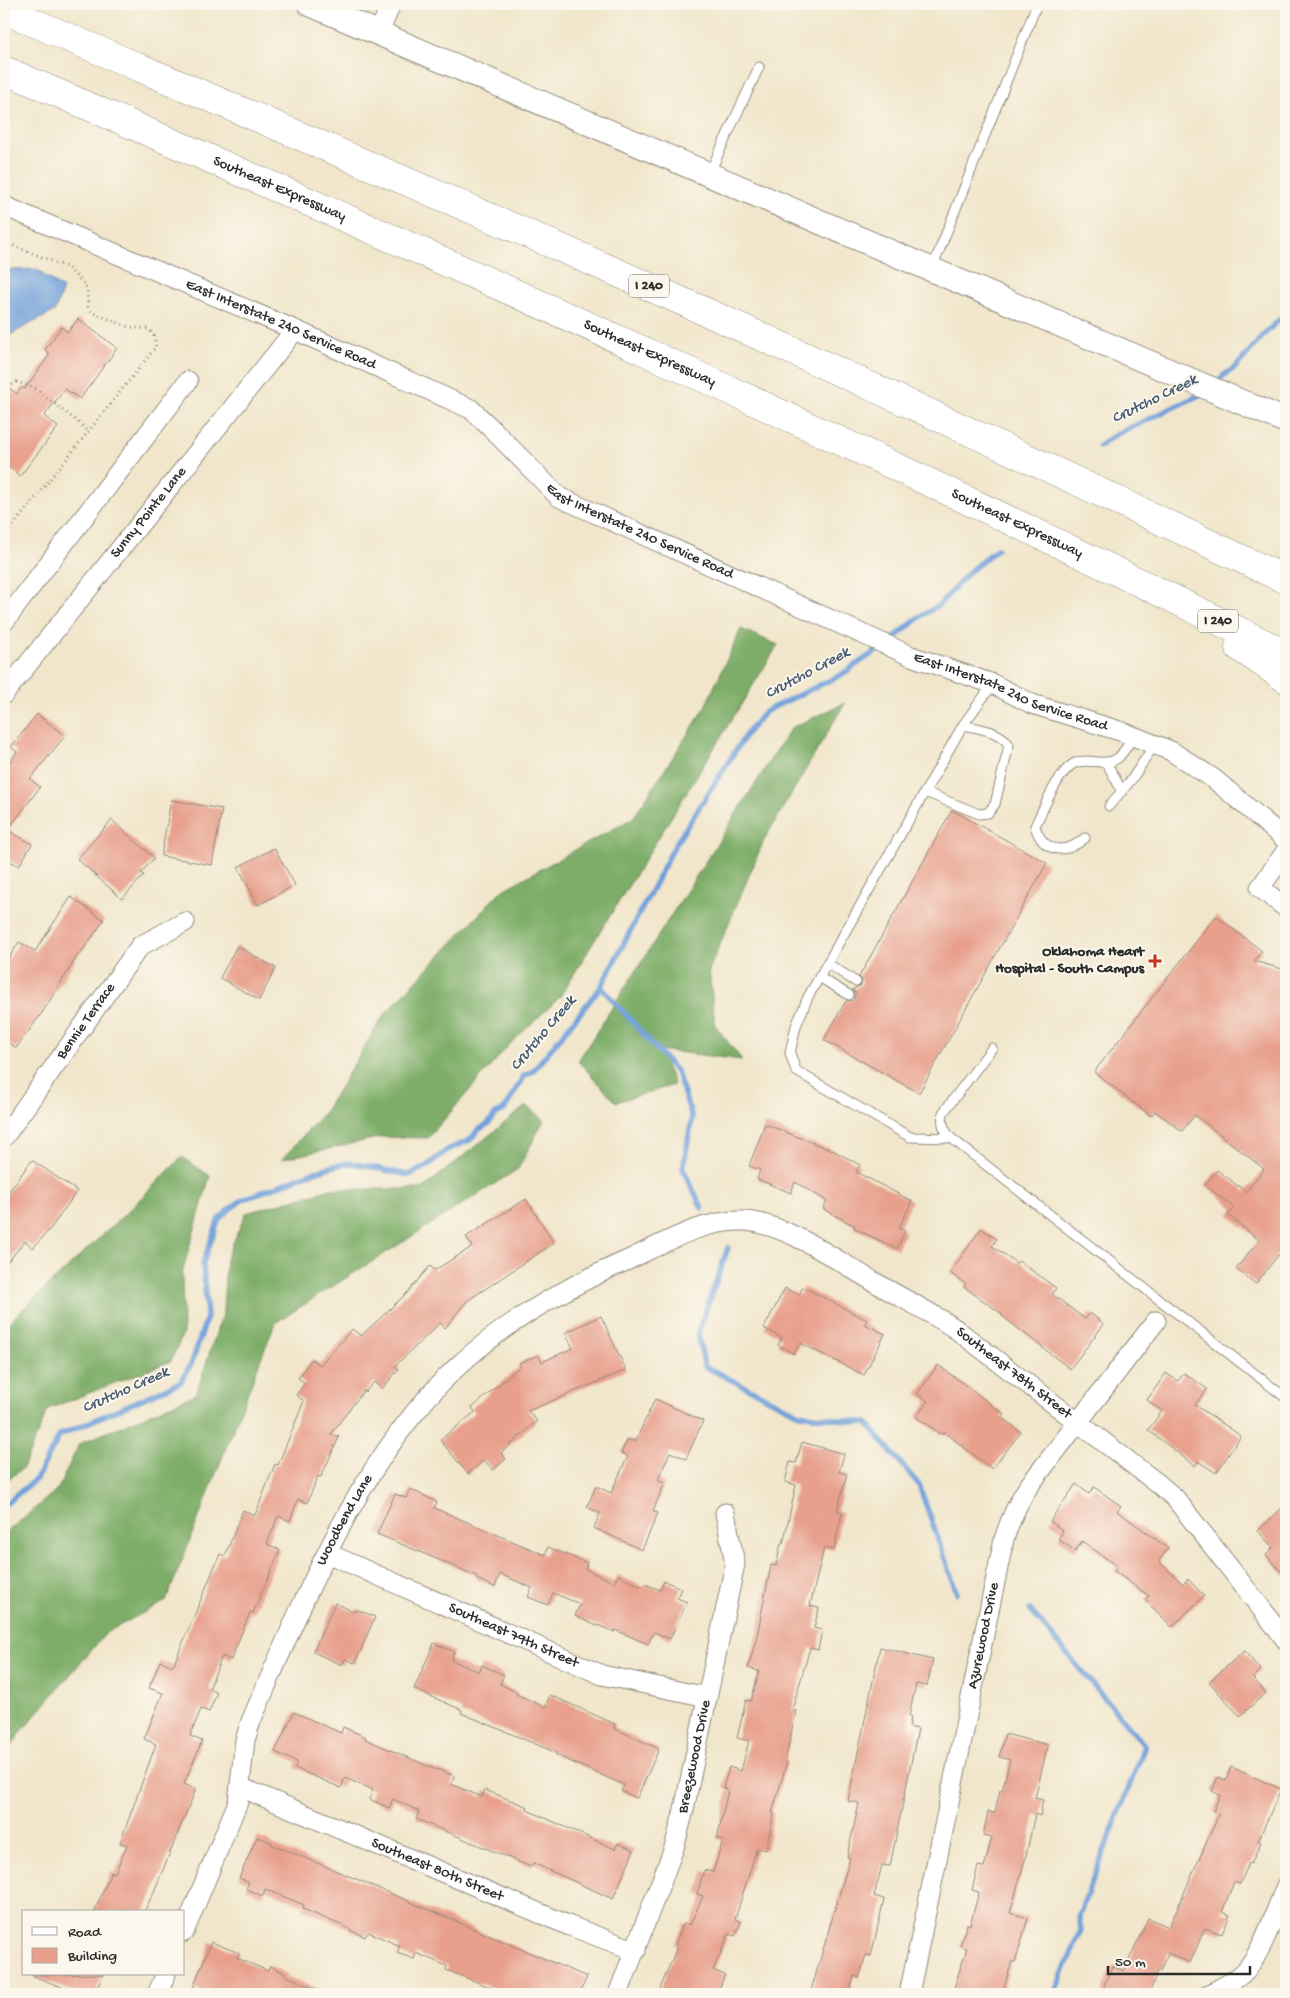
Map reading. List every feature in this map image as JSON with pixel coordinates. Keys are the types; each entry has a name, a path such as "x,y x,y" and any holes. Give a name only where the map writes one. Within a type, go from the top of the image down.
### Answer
{"highway":[{"name":"I 240","path":"4,10 653,288 943,420 1286,580"},
{"name":"Southeast Expressway","path":"4,70 294,194 585,324 1150,587 1286,654"},
{"path":"1150,587 1286,679"}],"street":[{"path":"310,4 1286,420"},
{"path":"379,32 391,4"},
{"name":"East Interstate 240 Service Road","path":"4,206 295,330 471,409 558,497 911,656 993,684 1032,704 1134,736 1171,751 1214,779 1286,840"},
{"name":"Sunny Pointe Lane","path":"4,694 295,330"},
{"path":"4,622 188,381"},
{"path":"1286,851 1260,888 1286,908"},
{"name":"Bennie Terrace","path":"4,1138 140,946 185,922"},
{"name":"Southeast 78th Street","path":"675,1239 701,1228 722,1223 743,1221 773,1227 794,1236 908,1302 934,1314 981,1347 1156,1482 1174,1498 1286,1640"},
{"name":"Woodbend Lane","path":"185,1930 238,1802 246,1740 251,1721 327,1553 378,1462 412,1417 458,1366 512,1322 590,1277 675,1239"},
{"name":"Azurewood Drive","path":"909,1994 1004,1539 1017,1505 1028,1487 1156,1321"},
{"name":"Breezewood Drive","path":"618,1994 674,1848 683,1814 735,1564 725,1513"},
{"name":"Southeast 79th Street","path":"327,1553 602,1675 707,1697"},
{"name":"Southeast 80th Street","path":"240,1787 570,1926 636,1951"},
{"path":"1209,1994 1229,1983 1246,1969 1260,1946 1286,1886"},
{"path":"157,1994 165,1976"}],"lane":[{"path":"932,270 1037,4"},
{"path":"709,174 759,67"},
{"path":"951,1138 910,1137 796,1071 790,1053 796,1026 808,996 963,725 993,684"},
{"path":"925,792 979,814 988,813 995,804 1009,745 1004,737 994,732 963,725"},
{"path":"1085,838 1075,847 1062,850 1050,847 1038,835 1035,826 1064,770 1075,763 1084,761 1106,762 1117,759 1134,736"},
{"path":"1109,806 1132,779 1155,744"},
{"path":"1106,762 1122,791"},
{"path":"827,963 856,982"},
{"path":"819,977 849,995"},
{"path":"992,1048 942,1113 942,1124 951,1138 1286,1398"}],"path":[{"path":"4,242 67,267 85,285 88,307 92,312 129,327 148,330 154,335 156,347 4,537"},
{"path":"12,385 17,382 35,388 89,431"}],"green space":[{"path":"741,629 778,645 559,998 509,1045 428,1138 382,1137 282,1159 324,1113 384,1015 501,891 633,818 703,711"},
{"path":"845,703 764,840 709,970 715,1025 742,1060 660,1050 674,1085 616,1102 578,1061 791,728"},
{"path":"526,1106 544,1120 518,1169 275,1323 166,1601 107,1632 21,1732 4,1758 4,1534 58,1489 79,1444 196,1394 223,1312 226,1259 246,1213 331,1189 422,1189"},
{"path":"182,1157 210,1176 182,1273 183,1334 171,1361 48,1409 23,1468 4,1483 4,1327 125,1214"}],"water":[{"path":"36,269 63,289 55,311 4,338 4,270"}],"building":[{"path":"78,319 117,348 80,399 65,389 44,416 58,427 20,476 4,463 4,384 17,394 22,387 25,389 50,354 45,350 61,327 68,332"},
{"path":"37,714 65,736 30,779 40,787 8,830 32,844 19,866 4,858 4,770 17,752 11,747"},
{"path":"171,800 222,809 212,865 161,856"},
{"path":"952,810 1047,863 919,1093 824,1040 846,1001 852,1001 855,998 855,992 852,990 861,985 862,980 859,977"},
{"path":"112,820 154,858 141,873 144,875 122,899 77,859"},
{"path":"274,848 295,885 258,905 238,867"},
{"path":"71,897 104,920 80,952 42,1013 16,1048 4,1039 4,966 19,942 35,951"},
{"path":"1216,916 1262,951 1254,961 1286,970 1286,1261 1278,1255 1256,1284 1236,1269 1259,1240 1228,1215 1234,1208 1205,1185 1217,1170 1246,1192 1264,1169 1195,1115 1182,1131 1155,1111 1151,1116 1094,1072"},
{"path":"237,946 276,968 259,1000 220,978"},
{"path":"765,1124 827,1147 860,1165 856,1172 912,1201 899,1228 905,1231 897,1249 854,1228 855,1226 823,1209 827,1201 795,1182 791,1193 757,1179 760,1170 749,1166"},
{"path":"32,1160 77,1191 52,1227 33,1248 25,1241 4,1266 4,1198"},
{"path":"526,1199 554,1243 467,1301 445,1328 440,1323 395,1366 399,1369 382,1389 374,1382 365,1392 364,1390 331,1434 339,1437 321,1477 318,1476 307,1503 298,1499 290,1521 278,1516 267,1544 280,1550 253,1613 250,1612 231,1660 222,1656 209,1689 217,1693 209,1712 201,1709 190,1736 202,1741 184,1784 196,1789 153,1894 145,1910 95,1910 111,1872 115,1873 127,1845 120,1843 156,1744 144,1739 163,1693 149,1688 160,1661 173,1666 220,1554 225,1556 243,1510 255,1515 275,1464 278,1465 304,1401 296,1395 305,1383 298,1378 312,1359 320,1365 352,1329 361,1336 407,1293 430,1266 435,1270 472,1247 466,1237"},
{"path":"981,1228 997,1239 992,1246 1017,1263 1019,1261 1056,1288 1052,1294 1085,1319 1090,1313 1104,1324 1070,1369 1002,1314 964,1287 966,1284 950,1273"},
{"path":"803,1287 867,1320 865,1324 885,1334 864,1375 800,1343 794,1354 778,1345 782,1338 764,1328 785,1288 799,1295"},
{"path":"601,1316 626,1370 528,1411 537,1421 501,1453 506,1459 493,1470 484,1460 468,1474 440,1440 475,1412 472,1408 520,1366 519,1363 538,1355 542,1362 573,1348 565,1333"},
{"path":"938,1365 1004,1414 1001,1417 1021,1432 992,1469 944,1432 942,1435 916,1417 928,1401 917,1394"},
{"path":"1166,1373 1178,1381 1184,1373 1207,1389 1195,1405 1241,1436 1216,1473 1198,1461 1195,1466 1148,1430 1162,1411 1147,1400"},
{"path":"655,1399 703,1421 686,1459 670,1452 658,1480 665,1483 653,1511 658,1513 642,1550 594,1528 600,1513 587,1507 596,1486 611,1493 628,1456 621,1453 628,1439 635,1442"},
{"path":"802,1442 844,1454 839,1472 847,1474 837,1511 842,1512 834,1550 824,1548 810,1606 819,1608 814,1628 822,1630 818,1650 810,1648 792,1710 796,1711 785,1761 787,1762 772,1813 774,1813 766,1850 757,1848 735,1919 741,1922 735,1936 729,1934 713,1970 725,1975 717,1994 667,1994 659,1991 678,1945 675,1944 684,1923 690,1925 703,1896 697,1894 704,1870 713,1872 723,1840 717,1839 728,1790 723,1788 729,1767 741,1771 749,1741 737,1738 746,1700 751,1701 759,1671 748,1668 757,1636 771,1565 776,1566 781,1543 783,1544 796,1485 785,1482 790,1462 796,1463"},
{"path":"1076,1484 1089,1494 1094,1487 1121,1506 1117,1511 1168,1548 1159,1561 1183,1584 1188,1579 1204,1596 1172,1627 1145,1600 1149,1596 1114,1571 1117,1566 1082,1541 1075,1551 1058,1539 1063,1531 1050,1521"},
{"path":"410,1489 437,1502 434,1508 545,1555 548,1547 587,1563 585,1569 614,1582 618,1575 643,1587 645,1584 660,1590 664,1581 681,1588 677,1598 687,1602 670,1639 654,1632 648,1644 615,1630 614,1632 597,1626 575,1616 580,1604 553,1593 548,1605 528,1597 532,1588 500,1574 495,1587 476,1579 477,1576 377,1534 395,1494 406,1498"},
{"path":"1286,1504 1286,1577 1266,1555 1273,1548 1258,1531"},
{"path":"335,1603 355,1612 356,1609 375,1617 355,1663 345,1659 342,1665 313,1652"},
{"path":"434,1643 454,1652 451,1660 479,1672 482,1665 504,1675 500,1684 517,1692 516,1694 545,1707 550,1695 615,1724 614,1728 659,1749 637,1798 621,1791 624,1785 556,1755 557,1753 461,1713 462,1710 414,1689"},
{"path":"880,1647 933,1660 927,1686 916,1684 909,1716 911,1717 909,1727 918,1729 890,1866 882,1865 874,1896 884,1899 871,1956 866,1955 859,1978 854,1976 849,1994 810,1994 850,1858 847,1857 859,1803 848,1801"},
{"path":"1244,1651 1261,1670 1253,1678 1266,1693 1240,1716 1209,1682"},
{"path":"294,1712 341,1733 343,1727 366,1737 365,1739 454,1776 451,1784 482,1797 485,1790 528,1807 527,1810 615,1849 618,1843 634,1850 613,1899 533,1863 531,1867 416,1819 419,1811 393,1799 389,1808 369,1799 373,1790 345,1778 341,1788 295,1768 297,1762 275,1752"},
{"path":"1005,1734 1048,1745 1035,1798 1043,1800 1040,1816 1035,1814 1026,1856 1010,1913 1028,1918 1015,1962 1012,1961 1002,1994 952,1994 967,1948 960,1946 967,1924 970,1925 979,1892 972,1890 978,1866 984,1867 992,1838 983,1836 988,1812 995,1813 1010,1760 999,1757"},
{"path":"1231,1767 1281,1789 1258,1841 1261,1842 1251,1864 1249,1863 1240,1884 1234,1882 1222,1912 1230,1915 1222,1934 1205,1928 1190,1963 1168,1953 1160,1971 1158,1970 1149,1994 1101,1994 1112,1966 1124,1971 1148,1918 1169,1927 1219,1814 1213,1811 1220,1795 1212,1791 1218,1777 1226,1780"},
{"path":"257,1837 587,1977 579,1994 508,1994 446,1970 447,1966 416,1953 414,1959 397,1953 400,1946 368,1932 365,1937 303,1909 304,1905 265,1889 263,1896 246,1889 249,1882 239,1878"},
{"path":"211,1942 239,1953 237,1958 268,1971 270,1966 287,1974 286,1976 329,1994 210,1994 193,1988"},
{"path":"34,1976 102,1976 95,1994 79,1994"}],"waterway":[{"name":"Crutcho Creek","path":"1215,385 1224,375 1236,367 1267,331 1286,314"},
{"name":"Crutcho Creek","path":"1099,446 1115,435 1204,393"},
{"name":"Crutcho Creek","path":"889,642 921,616 939,605 970,571 997,549"},
{"name":"Crutcho Creek","path":"4,1505 36,1479 60,1435 181,1382 192,1362 207,1317 203,1263 219,1219 229,1210 242,1200 308,1174 334,1166 351,1163 409,1175 427,1166 447,1150 470,1140 496,1114 504,1110 524,1076 533,1071 601,987 675,845 747,733 765,712 841,675 882,647"},
{"path":"601,987 677,1072 692,1118 683,1169 702,1208"},
{"path":"728,1248 698,1332 704,1366 799,1414 867,1423 919,1485 957,1593"},
{"path":"1030,1610 1145,1746 1079,1915 1081,1930 1054,1994"}],"place":[{"name":"Oklahoma Heart Hospital - South Campus","path":"1155,961"}]}
